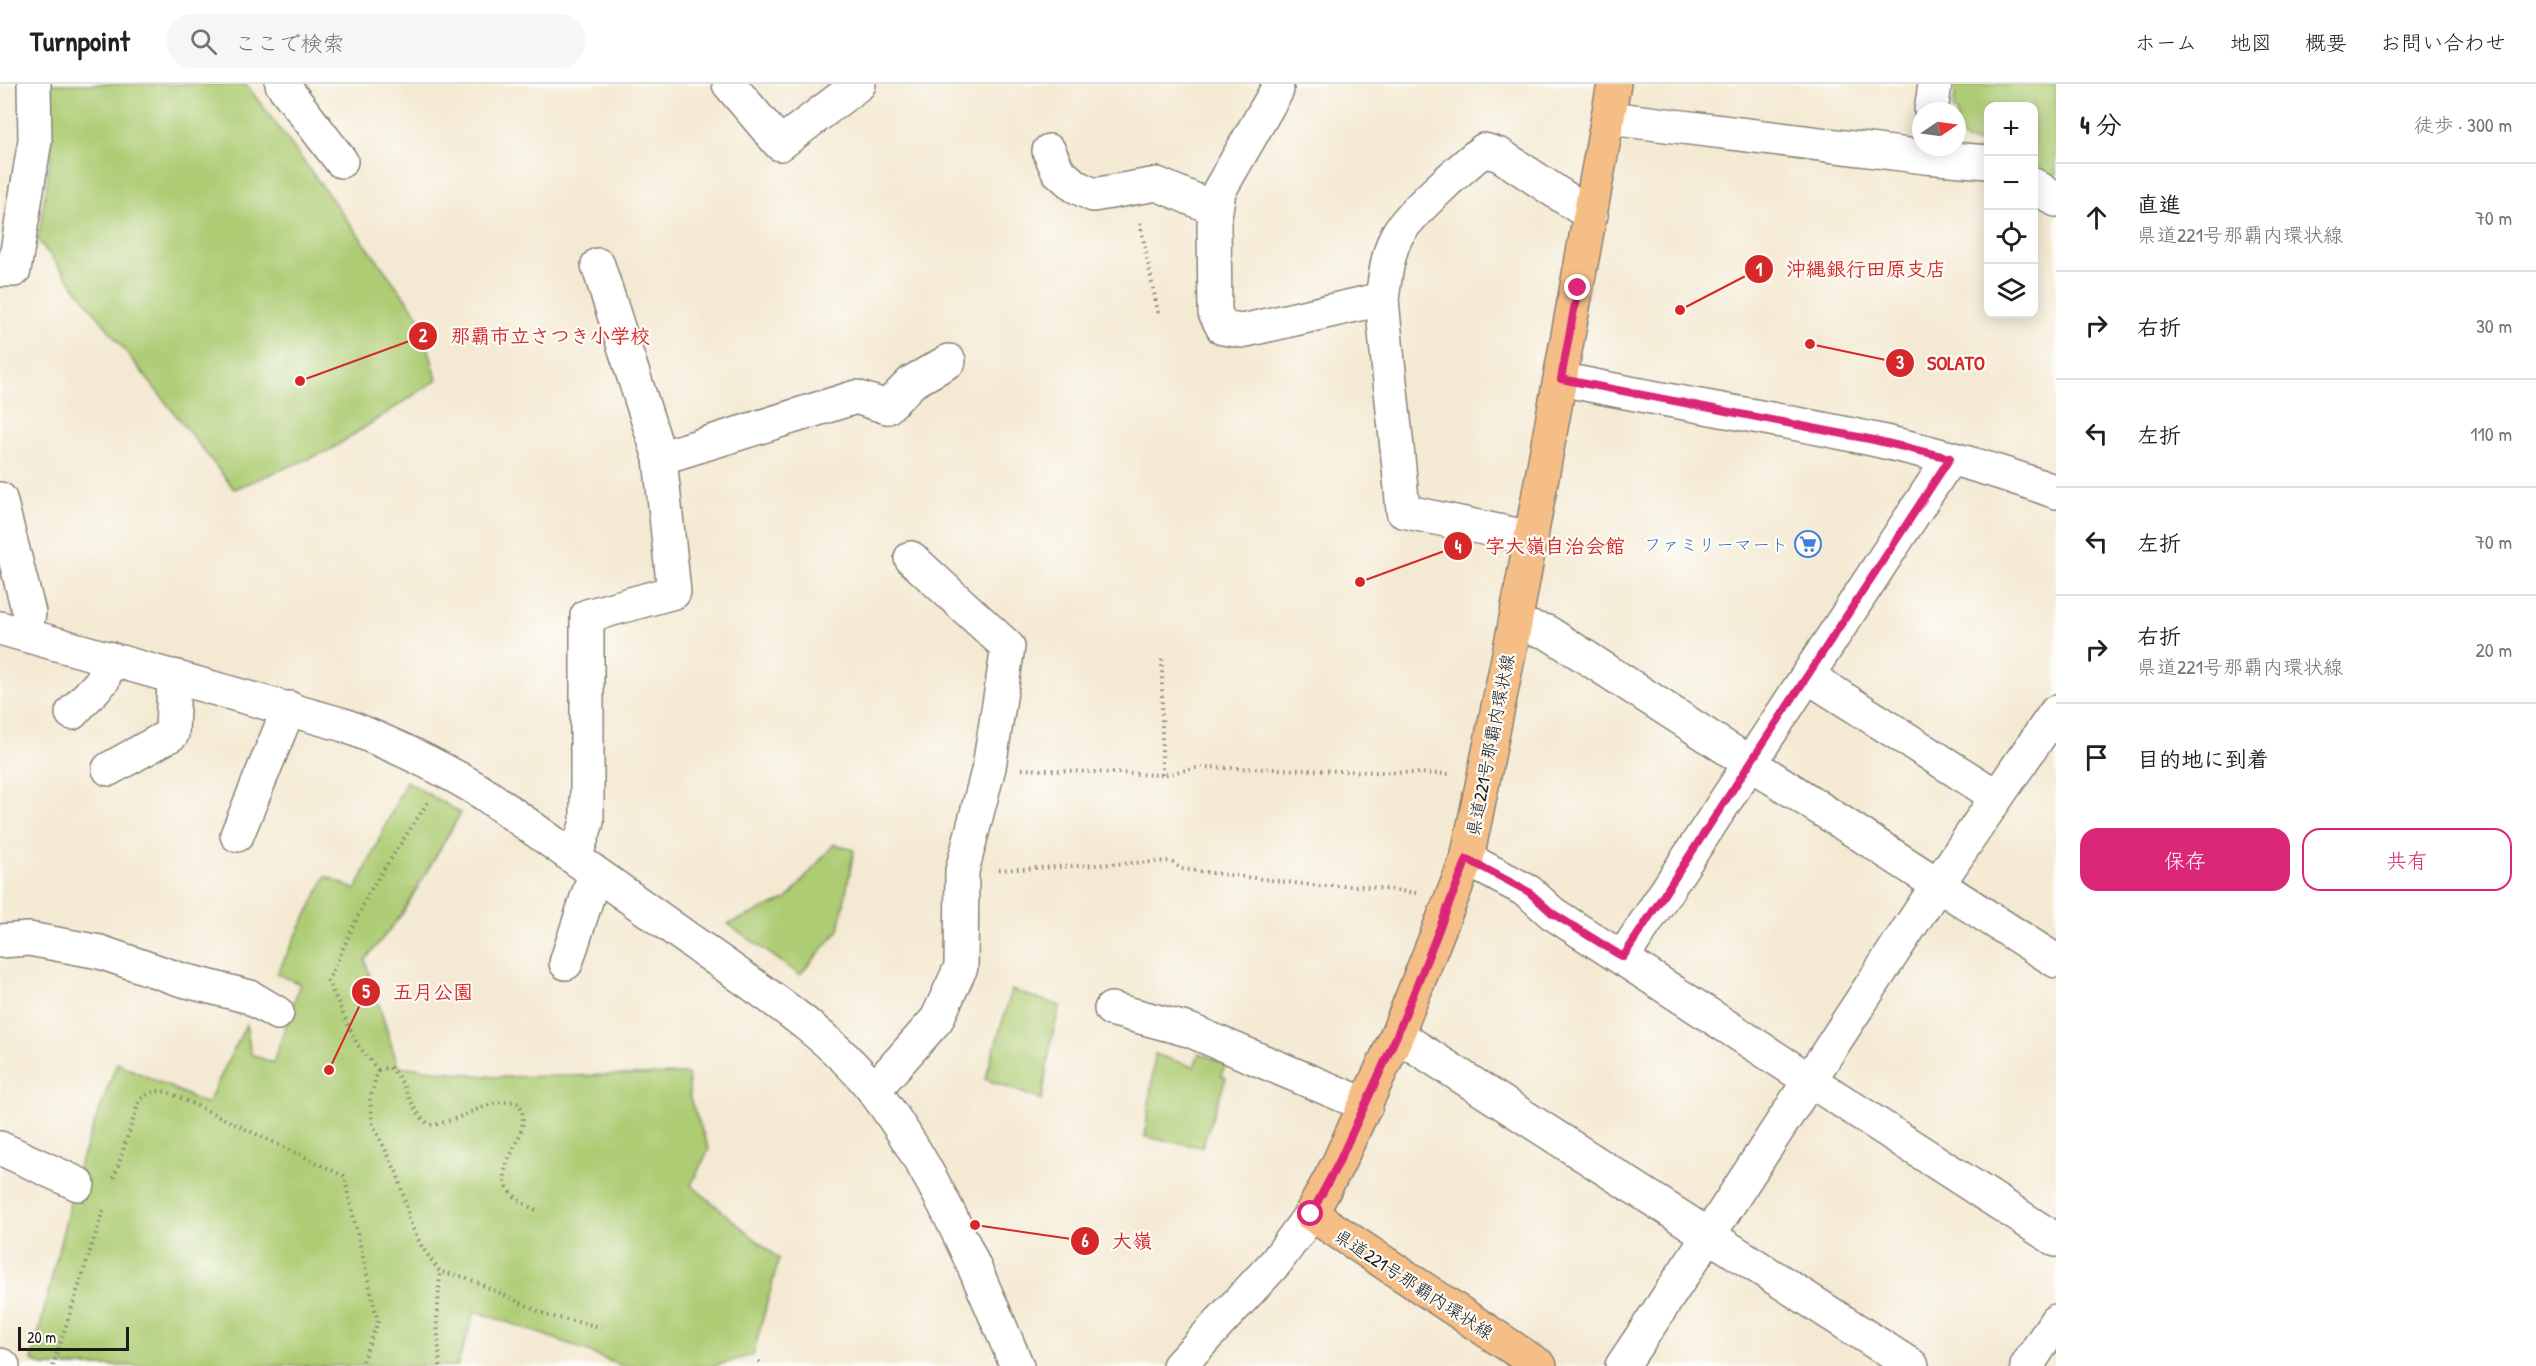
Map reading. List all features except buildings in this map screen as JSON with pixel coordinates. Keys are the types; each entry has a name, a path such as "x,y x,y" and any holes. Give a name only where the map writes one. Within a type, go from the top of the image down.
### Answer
{"main road":[{"name":"県道221号那覇内環状線","path":"1540,1366 1311,1214 1366,1105 1397,1035 1467,859 1515,624 1614,84"}],"street":[{"path":"0,270 14,270 35,140 34,84"},
{"path":"282,84 341,161"},
{"path":"729,84 780,144 859,84"},
{"path":"1932,102 1935,84"},
{"path":"1277,90 1219,191 1216,209 1215,313 1223,328 1242,331 1382,299"},
{"path":"1608,118 1912,151"},
{"path":"1531,538 1403,512 1397,432 1388,384 1382,299 1388,264 1397,236 1466,164 1484,150 1500,155 1591,215"},
{"path":"1049,151 1058,171 1075,186 1093,195 1157,184 1216,209"},
{"path":"1951,156 1984,161"},
{"path":"2038,188 2056,200"},
{"path":"566,963 585,865 587,616 674,592 660,459 598,265"},
{"path":"660,459 856,397 887,406 912,382 949,361"},
{"path":"1561,379 1874,440 1950,458 2056,492"},
{"path":"1623,957 1749,764 1809,677 1950,458"},
{"path":"0,499 29,613 12,631 344,725 448,771 585,865 779,1004 828,1044 874,1090 932,1179 1017,1366"},
{"path":"874,1090 937,1020 961,967 962,871 989,768 1008,647 911,558"},
{"path":"1515,624 1547,632 2056,961"},
{"path":"72,712 103,680 108,658"},
{"path":"109,769 172,734 174,676"},
{"path":"1809,677 1985,789 1998,794"},
{"path":"237,835 289,708"},
{"path":"1622,1366 1710,1236 1998,794 2056,712"},
{"path":"1467,859 1529,892 1552,913 2056,1240"},
{"path":"0,941 29,939 100,952 179,979 250,997 277,1013"},
{"path":"1111,1009 1190,1030 1366,1105"},
{"path":"1397,1035 1912,1366"},
{"path":"0,1148 78,1184"},
{"path":"1182,1365 1276,1262 1311,1214"}],"path":[{"path":"1133,188 1159,316"},
{"path":"1162,658 1162,775"},
{"path":"989,768 1162,775 1201,767 1450,774"},
{"path":"378,1070 357,1044 328,981 369,892 448,771"},
{"path":"962,871 1171,861 1181,869 1319,886 1361,886 1419,893"},
{"path":"378,1070 389,1067 396,1073 414,1111 430,1125 441,1124 503,1101 519,1103 524,1120 504,1168 506,1184 511,1195 518,1202 536,1210"},
{"path":"378,1070 370,1100 373,1125 397,1173 411,1224 422,1247 440,1272 437,1322 440,1366"},
{"path":"111,1187 139,1102 144,1095 160,1091 168,1092 344,1176 378,1322 360,1366"},
{"path":"53,1366 108,1197"},
{"path":"440,1272 465,1277 549,1316 601,1327"},
{"path":"759,1361 762,1366"}],"green space":[{"path":"51,84 246,84 421,319 437,380 330,450 234,489 38,240 51,154"},
{"path":"1956,84 2056,84 2056,180 2038,168 2038,102 1984,102 1984,143 1966,141 1966,102 1954,102"},
{"path":"406,781 461,813 402,914 365,960 398,1066 495,1077 688,1074 690,1099 709,1149 691,1185 779,1259 753,1355 714,1366 621,1366 567,1343 475,1311 457,1366 44,1366 32,1360 79,1165 117,1063 207,1104 246,1025 251,1054 273,1063 300,984 277,974 326,876 356,890"},
{"path":"834,844 854,850 839,930 800,975 728,924 787,899"},
{"path":"1012,990 1060,1006 1051,1041 1042,1100 985,1079"},
{"path":"1199,1053 1226,1064 1221,1075 1226,1078 1202,1147 1145,1137 1155,1054 1194,1067"}],"place":[{"name":"沖縄銀行田原支店","path":"1680,310"},
{"name":"SOLATO","path":"1810,344"},
{"name":"那覇市立さつき小学校","path":"300,381"},
{"name":"ファミリーマート","path":"1808,544"},
{"name":"字大嶺自治会館","path":"1360,582"},
{"name":"五月公園","path":"329,1070"},
{"name":"大嶺","path":"975,1225"}],"route":[{"path":"1311,1214 1326,1189 1397,1035 1467,859 1529,892 1552,913 1623,957 1749,764 1809,677 1950,458 1874,440 1561,379 1578,288"}]}
